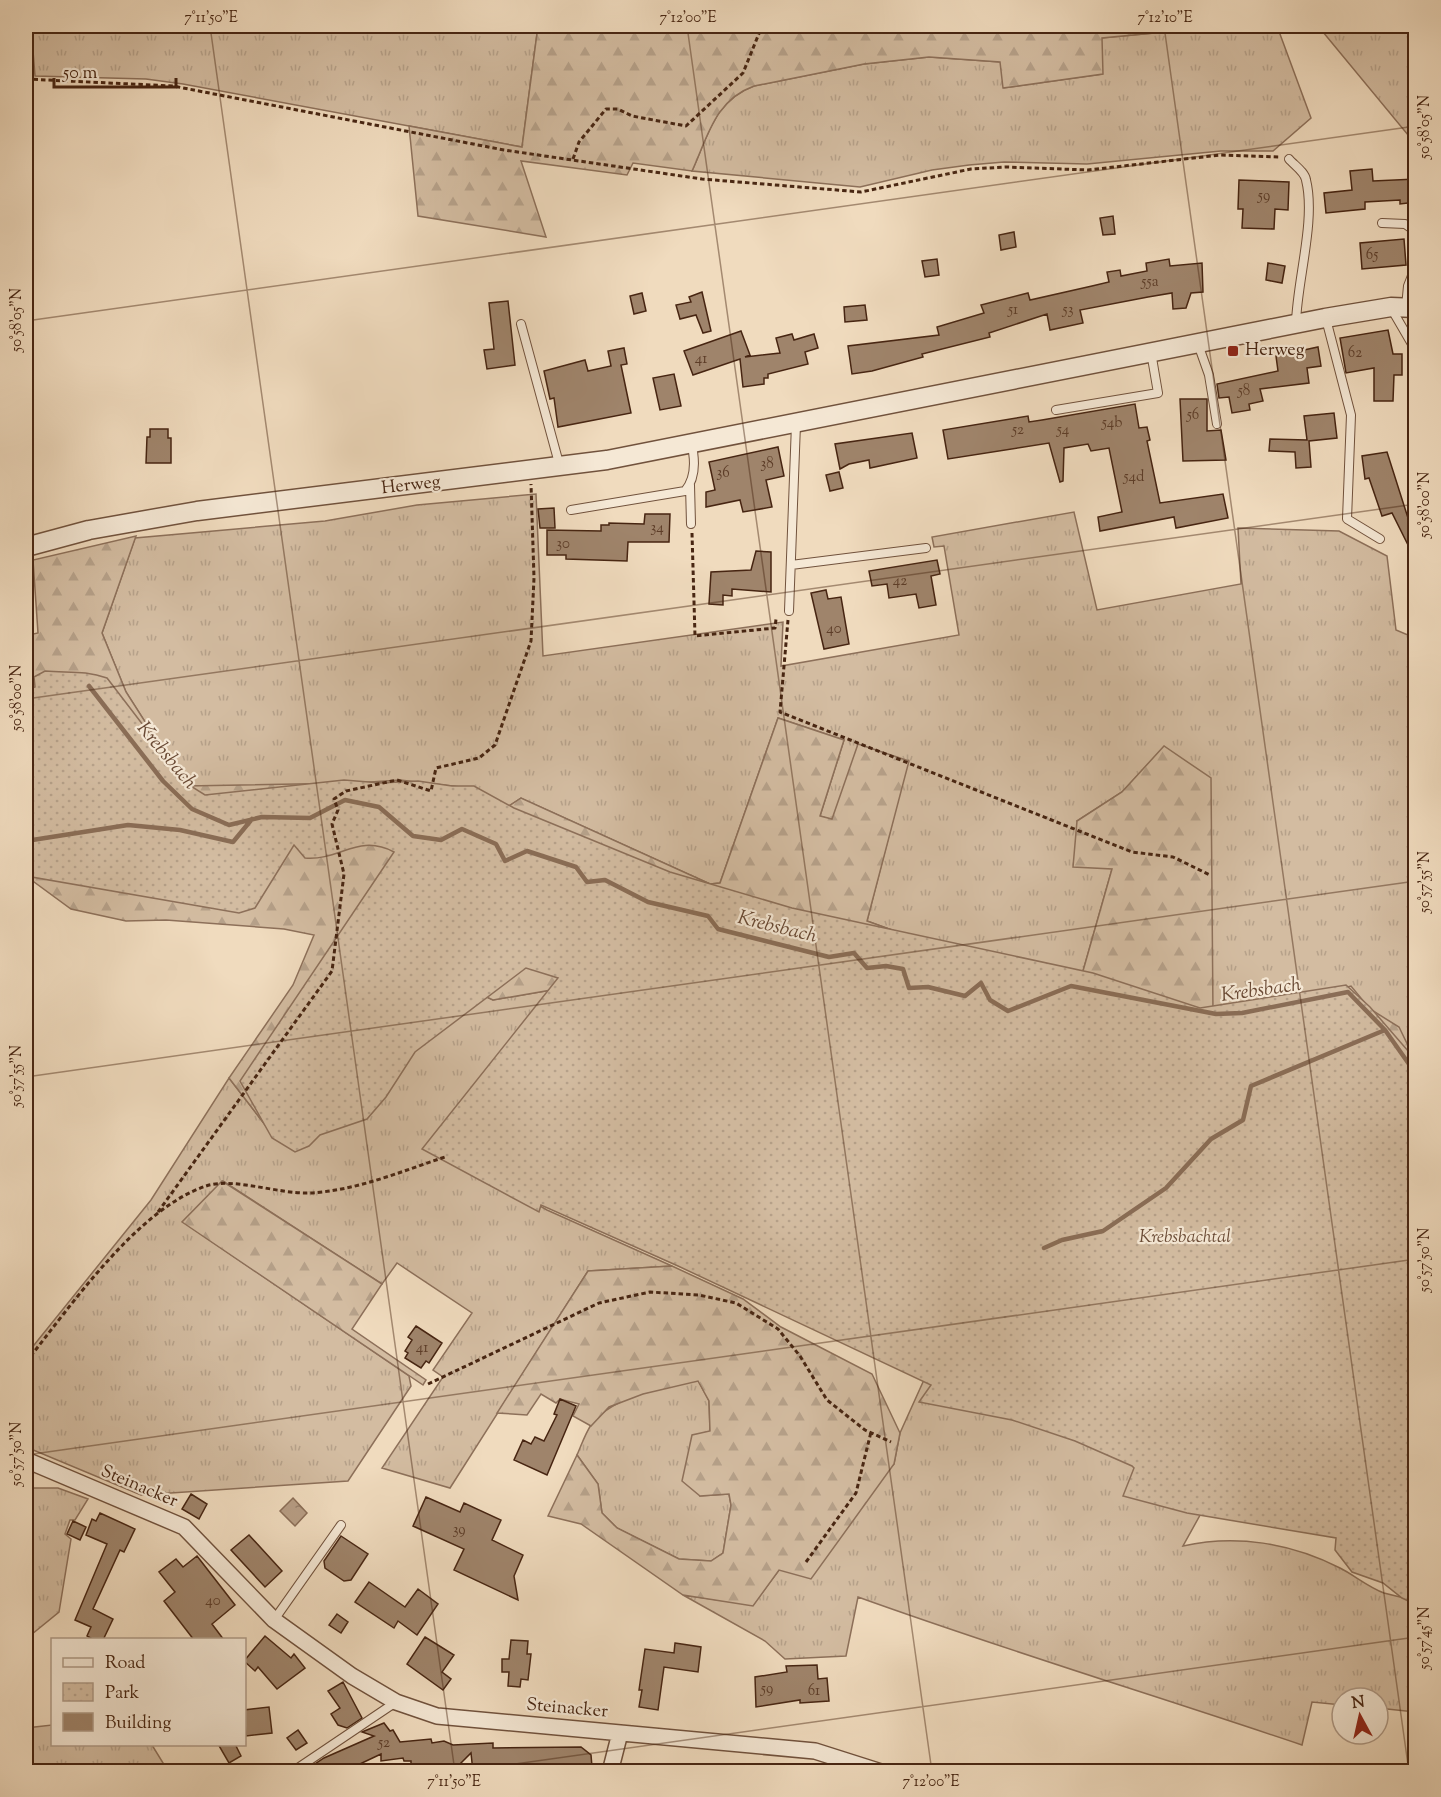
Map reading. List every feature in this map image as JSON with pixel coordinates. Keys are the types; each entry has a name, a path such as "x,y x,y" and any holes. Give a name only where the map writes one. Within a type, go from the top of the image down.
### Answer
{"street":[{"name":"Herweg","path":"26,547 89,530 196,511 560,468 1198,342 1325,318 1404,308"},
{"name":"Steinacker","path":"26,1460 184,1527 274,1620 352,1676 396,1702 437,1716 815,1751 881,1772"},
{"path":"610,1772 620,1733"}],"lane":[{"path":"1289,159 1306,177 1309,207 1297,298 1296,324"},
{"path":"1382,223 1405,224 1415,231 1415,268 1408,286 1404,308 1416,351"},
{"path":"1325,318 1351,415 1347,519 1380,539"},
{"path":"521,324 560,468"},
{"path":"1198,342 1209,375 1217,424"},
{"path":"1056,410 1158,393 1151,351"},
{"path":"789,611 796,422"},
{"path":"691,442 694,471 690,485 691,524"},
{"path":"571,510 685,491 690,485"},
{"path":"791,565 926,548"},
{"path":"274,1620 341,1525"},
{"path":"292,1772 396,1702"}],"path":[{"path":"573,159 579,142 606,109 618,109 632,116 686,126 743,73 762,26"},
{"path":"775,26 803,28 812,26"},
{"path":"26,79 173,86 504,150 702,179 861,192 971,170 1006,167 1088,170 1220,155 1267,155 1289,159"},
{"path":"158,1212 332,971 344,874 332,824 338,810 334,800 346,791 397,780 431,791 436,768 479,758 495,744 531,641 534,578 531,471"},
{"path":"691,524 695,636 775,628 776,619"},
{"path":"789,611 780,712 1132,852 1173,857 1210,876"},
{"path":"26,1362 134,1232 158,1212 207,1185 236,1184 261,1189 308,1193 335,1190 445,1157"},
{"path":"428,1384 599,1303 650,1292 699,1295 735,1303 778,1329 800,1356 827,1400 871,1432 891,1442"},
{"path":"806,1562 856,1493 871,1432"}],"green space":[{"path":"31,26 538,26 522,147 183,84 146,79 35,76"},
{"path":"538,26 1228,26 1102,38 1103,74 1003,88 1000,62 929,57 864,64 754,86 730,100 721,110 708,132 692,171 633,163 627,175 521,161 546,237 418,216 409,126 522,147"},
{"path":"1228,26 1277,26 1311,118 1273,151 1221,151 1087,164 1004,162 969,165 932,170 860,187 692,171 708,132 721,110 741,92 754,86 864,64 929,57 1001,62 1004,88 1102,74 1101,38"},
{"path":"1318,26 1415,26 1415,128 1408,135"},
{"path":"536,494 543,656 783,622 781,666 959,635 944,546 934,547 932,537 1074,512 1097,610 1241,584 1238,528 1339,531 1387,556 1396,630 1415,638 1415,1126 1183,1546 1203,1542 1243,1541 1283,1547 1321,1559 1384,1593 1415,1600 1415,1712 1390,1709 1390,1686 1330,1686 1330,1704 1312,1702 1302,1745 858,1597 846,1656 785,1659 765,1641 683,1595 753,1605 779,1570 894,1464 900,1433 928,1371 1265,1008 1212,1014 1164,747 1122,792 1077,821 1112,869 1083,971 1010,973 867,921 908,761 832,820 820,816 844,740 778,718 720,883 710,884 521,798 506,808 478,789 400,780 311,786 186,786 126,692 102,633 135,538 325,521 417,505"},
{"path":"136,536 102,633 126,692 186,786 411,782 478,789 506,808 521,798 710,884 720,883 778,718 844,740 820,816 832,819 858,744 909,761 867,921 1010,973 1083,971 1112,869 1073,867 1077,821 1122,792 1164,746 1211,778 1213,1014 1265,1008 1351,986 1370,1009 1399,1027 1413,1056 568,976 557,989 493,1000 474,991 276,1139 229,1078 293,985 314,935 284,929 166,920 126,921 71,909 34,882 26,882 26,825 33,825 33,634 38,633 33,560"},
{"name":"Krebsbachtal","path":"45,671 84,673 107,678 189,785 205,795 344,780 381,783 418,781 452,786 474,786 514,808 670,872 792,908 1093,973 1200,1008 1346,985 1370,1007 1415,1059 1415,1604 1402,1598 1383,1583 1352,1572 1335,1550 1336,1538 1187,1513 1123,1496 1134,1468 1132,1466 1075,1441 1012,1420 919,1402 931,1385 678,1266 541,1205 539,1212 422,1149 558,978 526,968 415,1052 386,1097 367,1119 320,1135 309,1146 295,1152 272,1138 240,1081 394,852 370,845 359,846 329,856 305,858 294,845 255,908 239,913 26,876 26,690 35,687 34,677"},
{"path":"557,989 437,1147 547,1210 672,1266 588,1271 450,1488 382,1468 443,1377 433,1370 472,1313 397,1263 382,1284 223,1181 183,1222 409,1376 411,1386 348,1481 141,1495 26,1447 26,1355 151,1200 229,1078 276,1139 399,1058 474,991 493,1000"},
{"path":"222,1181 382,1284 352,1329 426,1380 423,1385 182,1222"},
{"path":"672,1266 743,1299 781,1327 872,1374 900,1433 894,1464 811,1579 779,1570 753,1606 683,1595 581,1524 548,1516 577,1455 598,1484 602,1513 617,1528 679,1559 711,1561 723,1553 731,1505 729,1494 700,1496 682,1481 692,1435 710,1431 709,1401 698,1381 643,1394 609,1407 591,1426 573,1416 579,1404 560,1399 556,1403 541,1394 527,1415 497,1413 588,1271"},
{"path":"698,1380 709,1401 710,1431 700,1496 729,1494 731,1505 723,1553 711,1561 679,1559 617,1528 602,1513 598,1484 577,1455 591,1425 612,1406 640,1394"},
{"path":"26,1488 58,1488 88,1499 75,1520 70,1520 65,1534 71,1539 59,1612 26,1639"},
{"path":"51,1725 51,1746 153,1746 168,1771 26,1771 26,1728"}],"water":[{"path":"293,1498 307,1513 295,1526 280,1511"}],"building":[{"path":"1372,169 1373,181 1416,179 1416,202 1400,204 1400,200 1365,202 1365,209 1326,213 1324,193 1352,190 1350,171"},
{"path":"1239,180 1289,182 1288,210 1275,209 1274,229 1242,228 1243,209 1238,209"},
{"path":"1113,216 1115,234 1103,235 1100,218"},
{"path":"1014,232 1016,247 1001,250 999,235"},
{"path":"1404,239 1406,265 1362,269 1360,243"},
{"path":"937,259 939,275 925,277 922,261"},
{"path":"1169,259 1170,266 1202,263 1203,292 1191,293 1186,308 1173,309 1172,293 1080,310 1083,323 1050,330 1047,314 989,333 990,337 922,354 923,357 872,371 852,374 848,346 939,335 937,327 984,313 981,305 1028,293 1030,300 1109,282 1107,272 1120,270 1121,276 1147,271 1146,263"},
{"path":"1268,263 1285,266 1282,283 1266,280"},
{"path":"702,292 711,331 703,333 696,315 680,319 676,305 691,302 689,297"},
{"path":"642,293 646,311 634,314 630,296"},
{"path":"508,301 515,365 487,369 484,350 494,349 489,303"},
{"path":"865,305 867,320 845,322 844,307"},
{"path":"1388,330 1393,354 1402,354 1402,375 1394,375 1393,401 1374,401 1374,368 1346,373 1340,338"},
{"path":"741,331 750,355 745,357 780,353 776,338 792,334 794,340 814,334 818,348 805,352 808,364 768,374 768,378 764,378 764,384 743,387 740,359 693,375 684,351"},
{"path":"1318,347 1321,366 1307,368 1309,383 1260,389 1263,401 1249,404 1250,410 1232,413 1229,397 1219,398 1217,384 1278,371 1276,356"},
{"path":"624,348 627,364 621,365 631,413 558,427 554,398 550,399 544,371 585,360 588,371 611,366 608,351"},
{"path":"674,374 681,406 660,410 653,378"},
{"path":"1180,399 1207,399 1207,431 1221,430 1226,460 1183,461"},
{"path":"1135,404 1139,428 1147,427 1150,440 1147,441 1160,503 1223,494 1228,518 1176,528 1174,517 1100,531 1098,517 1122,512 1109,448 1091,451 1088,444 1064,448 1063,481 1060,482 1049,443 948,459 943,430 1028,416 1029,422"},
{"path":"1334,413 1337,438 1309,441 1311,467 1296,468 1295,452 1269,451 1270,439 1307,440 1304,416"},
{"path":"150,429 168,429 168,438 171,438 171,463 146,463 147,437 150,437"},
{"path":"912,433 917,458 870,468 869,460 849,464 840,469 835,444"},
{"path":"778,447 784,476 766,480 772,507 743,512 740,500 706,507 706,492 715,490 709,462"},
{"path":"1387,452 1408,518 1416,514 1416,561 1392,513 1382,516 1369,478 1365,479 1362,456"},
{"path":"839,472 843,488 830,491 826,475"},
{"path":"554,508 555,528 540,528 538,509"},
{"path":"645,514 670,514 669,542 628,542 627,561 566,559 566,555 547,555 547,530 601,531 601,525 609,525 609,523 644,524"},
{"path":"756,551 771,552 771,592 732,589 732,596 723,595 723,605 709,604 711,572 751,570"},
{"path":"937,560 940,574 931,576 936,605 919,608 916,594 889,598 887,584 872,586 869,571"},
{"path":"826,590 828,599 841,597 849,644 824,649 811,593"},
{"path":"416,1326 442,1343 429,1363 426,1361 421,1368 405,1358 408,1353 405,1351 412,1340 408,1337"},
{"path":"560,1399 576,1406 547,1475 514,1460 523,1440 531,1444 535,1437 544,1441 557,1415 554,1414"},
{"path":"191,1494 207,1504 199,1519 182,1509"},
{"path":"426,1497 460,1512 464,1503 501,1520 492,1540 523,1555 514,1576 518,1600 454,1570 464,1549 413,1526"},
{"path":"100,1513 135,1529 124,1552 120,1550 93,1609 113,1619 104,1638 87,1636 91,1627 75,1620 107,1544 86,1535 92,1519 96,1521"},
{"path":"73,1521 86,1527 80,1540 67,1534"},
{"path":"249,1535 282,1571 265,1587 231,1550"},
{"path":"341,1536 368,1554 351,1580 344,1581 325,1568 324,1561"},
{"path":"197,1556 235,1605 212,1624 222,1638 192,1638 164,1601 175,1592 159,1572 176,1559 183,1567"},
{"path":"369,1582 405,1607 418,1589 438,1604 417,1635 398,1621 394,1628 355,1602"},
{"path":"337,1614 348,1622 341,1633 329,1625"},
{"path":"265,1636 291,1658 294,1654 305,1668 277,1689 258,1667 255,1671 246,1663 246,1659"},
{"path":"425,1637 454,1655 442,1672 451,1679 443,1690 407,1664"},
{"path":"511,1640 528,1641 527,1654 531,1654 528,1680 521,1679 520,1687 508,1686 509,1672 502,1672 502,1659 509,1659"},
{"path":"675,1643 701,1647 698,1672 664,1667 658,1710 639,1707 645,1649 674,1653"},
{"path":"817,1665 818,1679 827,1678 829,1701 800,1703 800,1700 756,1707 755,1677 787,1672 786,1666"},
{"path":"343,1682 362,1718 347,1728 338,1725 331,1714 340,1708 328,1691"},
{"path":"269,1707 272,1733 246,1736 246,1710"},
{"path":"384,1723 390,1731 393,1730 400,1742 431,1739 432,1743 444,1741 453,1745 493,1743 493,1748 581,1747 591,1755 592,1767 588,1772 473,1772 471,1753 454,1770 451,1767 434,1769 434,1764 411,1767 411,1761 404,1761 403,1758 381,1761 381,1754 343,1772 303,1772 324,1758 374,1736 362,1732"},
{"path":"298,1730 307,1743 296,1750 287,1738"},
{"path":"219,1746 236,1746 241,1756 229,1763"}],"waterway":[{"name":"Krebsbach","path":"89,686 163,781 192,809 229,825 262,817 310,818 345,800 379,807 413,836 441,840 462,829 496,844 505,861 527,851 576,867 587,882 605,880 648,902 708,916 718,929 829,957 854,953 867,968 886,966 903,969 909,988 928,987 965,996 981,983 990,1000 1008,1011 1071,986 1216,1014 1242,1013 1348,992 1385,1030 1416,1074"},
{"path":"26,841 128,825 180,830 233,842 252,819"},
{"path":"1044,1248 1062,1240 1103,1231 1166,1188 1211,1139 1243,1120 1251,1086 1385,1030"}],"place":[{"name":"Herweg","path":"1233,351"}]}
